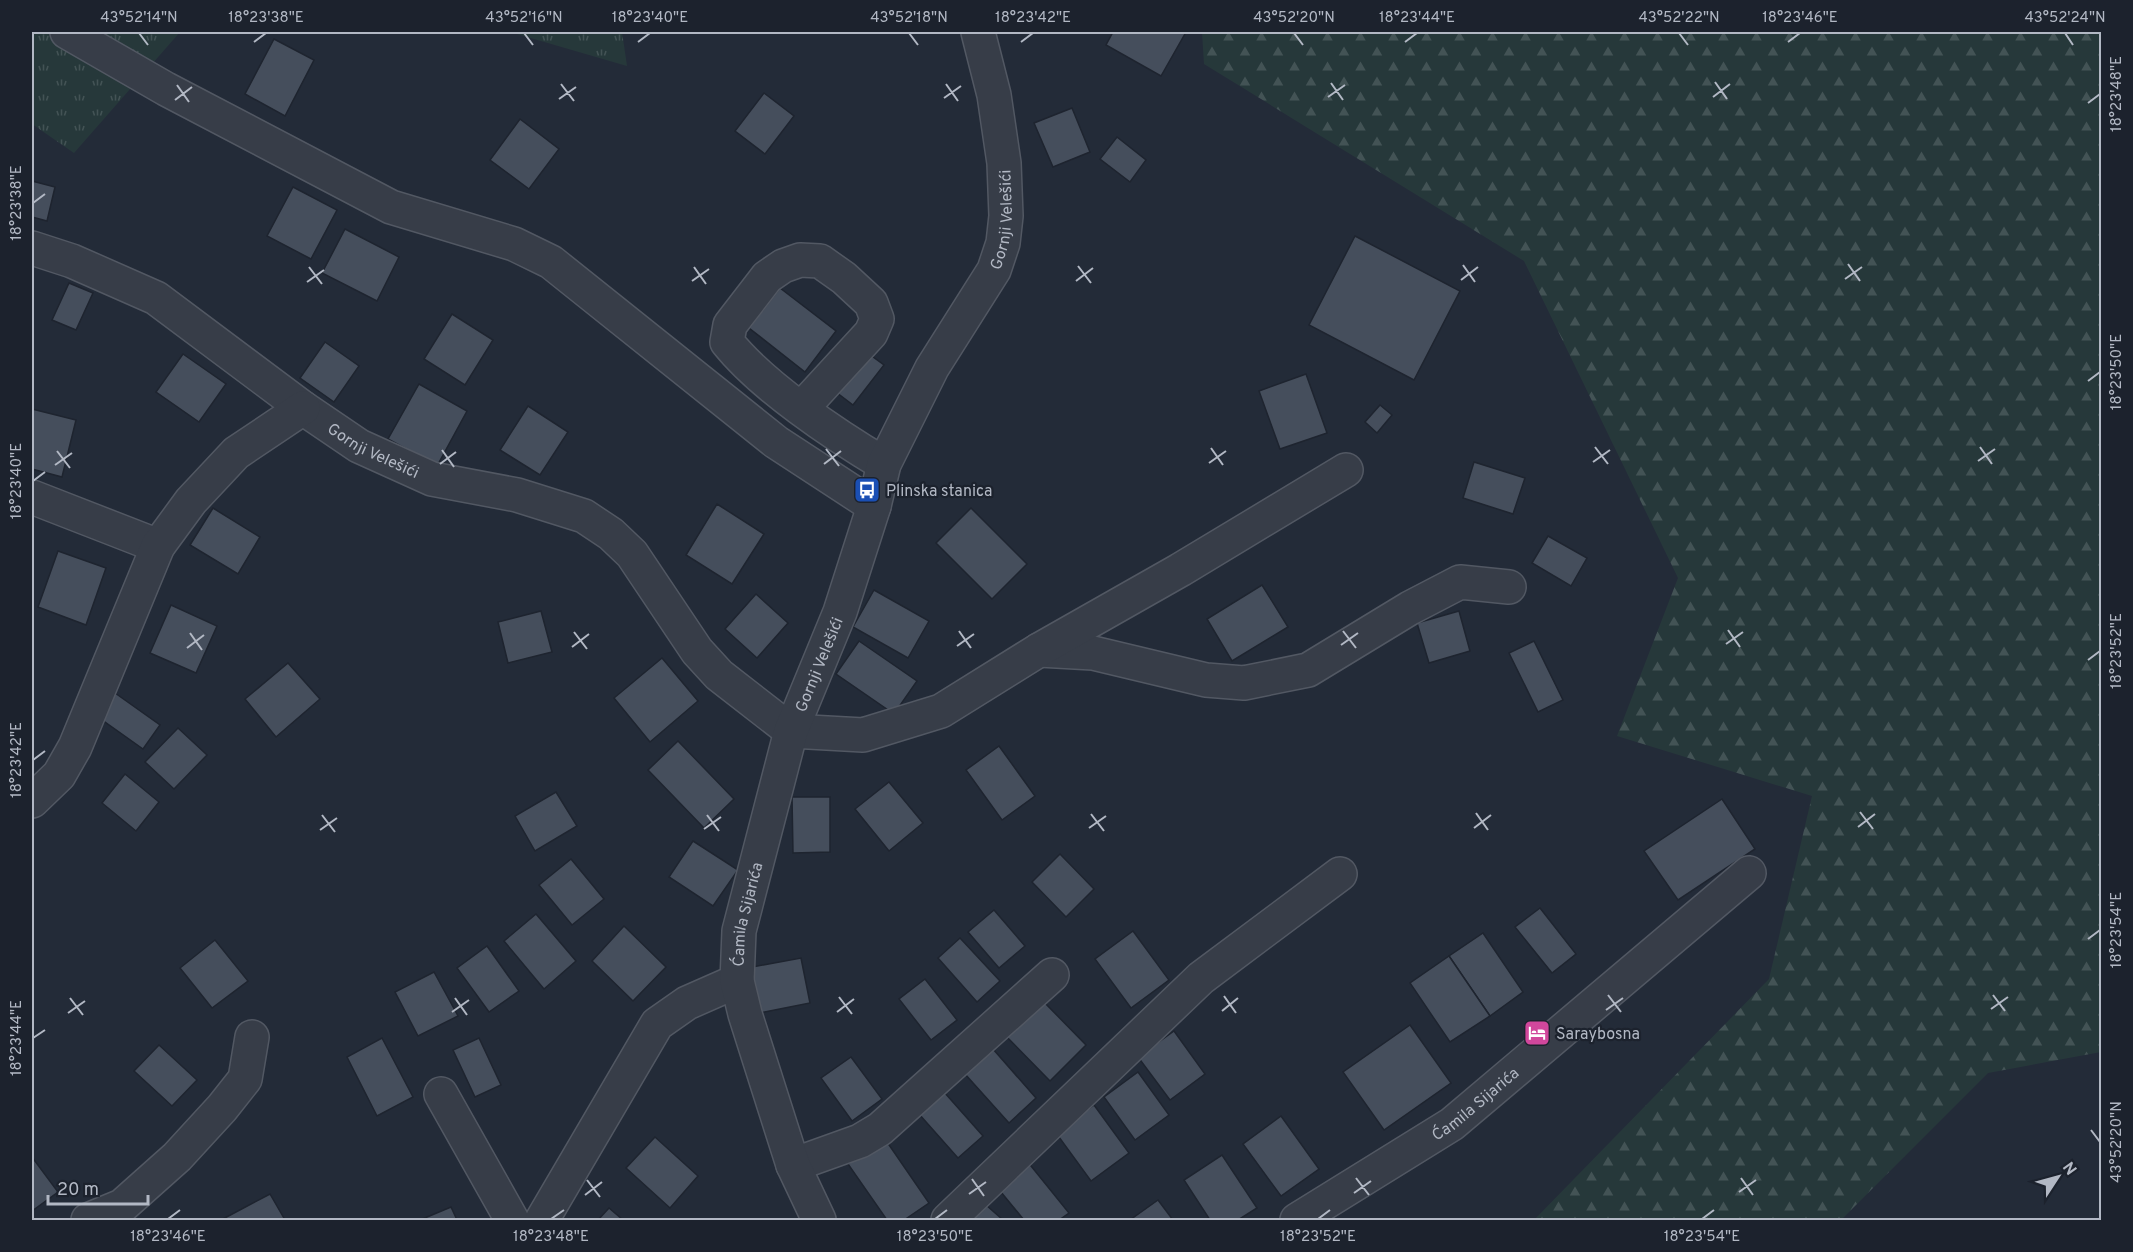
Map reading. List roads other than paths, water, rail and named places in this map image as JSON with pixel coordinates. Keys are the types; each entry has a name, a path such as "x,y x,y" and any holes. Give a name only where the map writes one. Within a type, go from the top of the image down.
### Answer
{"street":[{"path":"67,32 166,89 391,207 514,244 551,262 776,442 874,506"},
{"name":"Gornji Velešići","path":"32,248 72,261 156,298 303,408 359,446 432,479 554,505 584,516 611,534 632,554 697,651 741,694 791,731 840,612 874,506 884,464 932,368 994,270 1003,243 1006,216 1004,164 994,95 978,32"},
{"path":"802,408 871,333 877,319 871,303 820,261 801,260 783,266 766,277 730,325 727,342 740,357 802,408 842,439 884,464"},
{"path":"37,789 58,775 75,747 158,546 191,501 236,453 303,408"},
{"path":"791,731 863,735 941,711 1039,650 1180,570 1346,470"},
{"path":"32,497 158,546"},
{"path":"1039,650 1093,653 1206,680 1244,683 1308,670 1410,608 1460,582 1509,587"},
{"name":"Ćamila Sijarića","path":"791,731 740,931 737,981 745,1014 793,1165 819,1221"},
{"name":"Ćamila Sijarića","path":"1297,1221 1452,1124 1749,873"},
{"path":"948,1221 1201,978 1340,874"},
{"path":"793,1165 860,1141 880,1128 1052,975"},
{"path":"542,1221 657,1024 687,1003 737,981"},
{"path":"88,1221 122,1206 177,1157 222,1108 245,1078 252,1037"},
{"path":"441,1094 512,1221"}],"place":[{"name":"Plinska stanica","path":"867,490"},
{"name":"Saraybosna","path":"1537,1033"}]}
